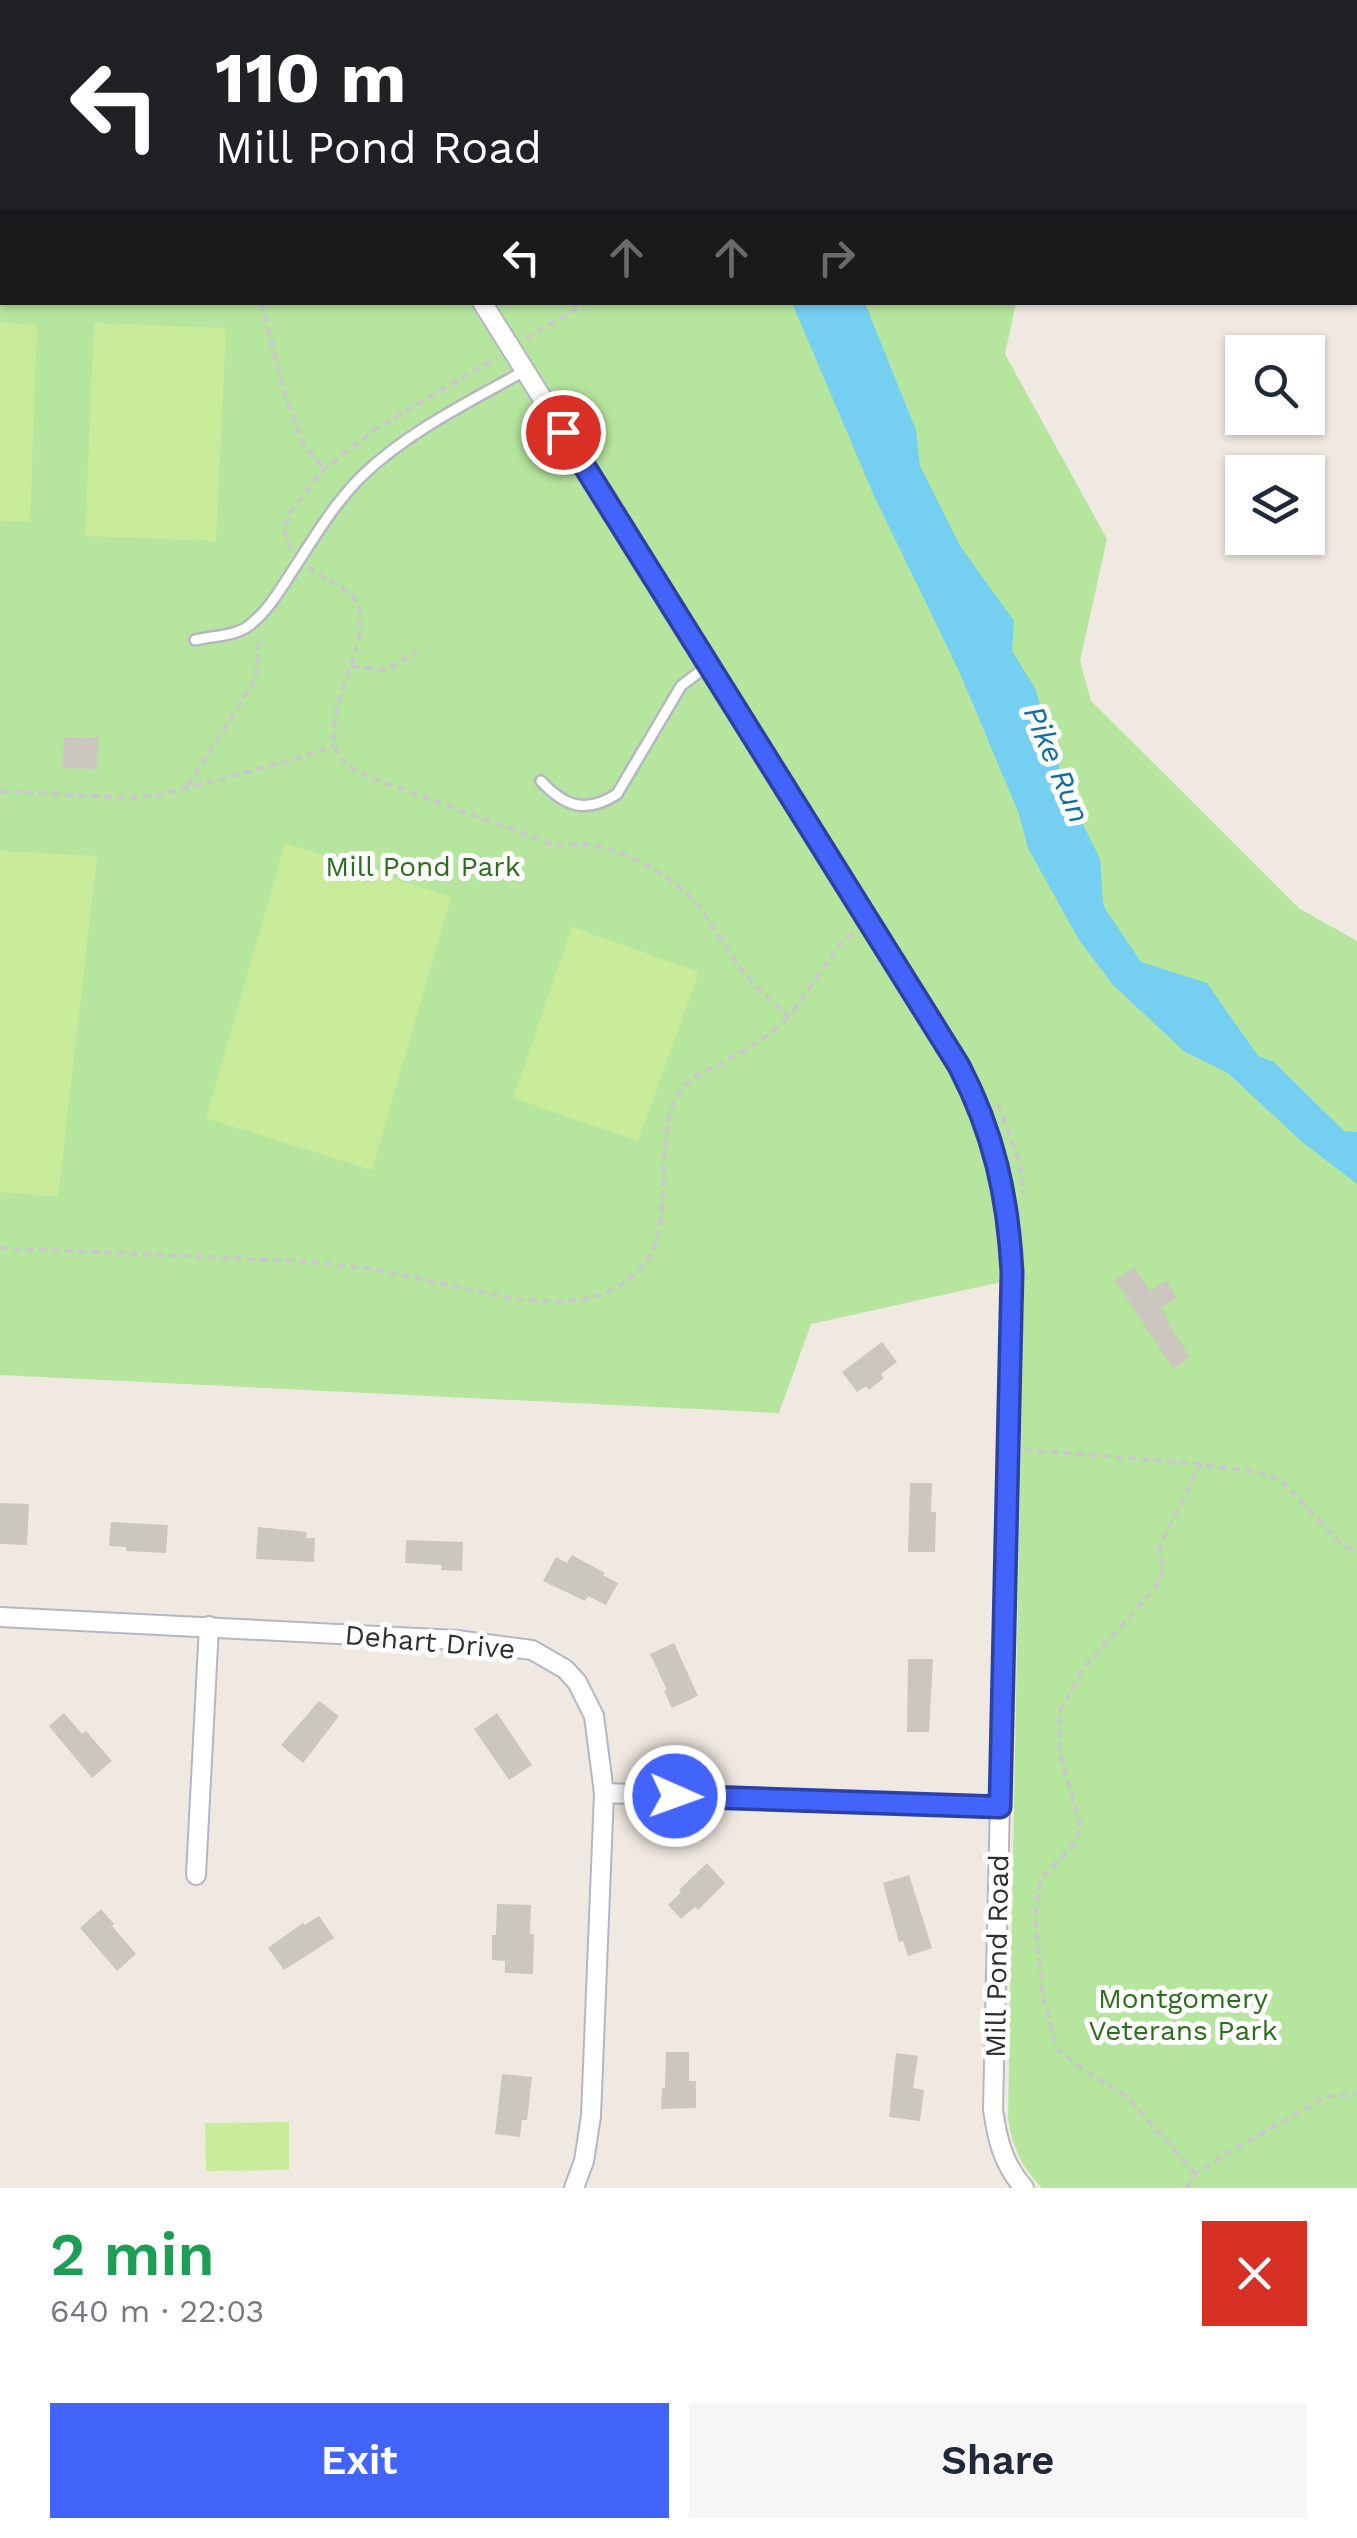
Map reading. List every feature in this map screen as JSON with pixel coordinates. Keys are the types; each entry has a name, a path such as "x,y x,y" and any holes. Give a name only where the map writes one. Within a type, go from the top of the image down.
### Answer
{"street":[{"name":"Mill Pond Road","path":"484,305 959,1066 986,1123 1006,1204 1012,1272 993,2108 1004,2159 1024,2188"},
{"name":"Dehart Drive","path":"0,1617 458,1640 532,1650 565,1669 577,1682 594,1716 604,1793 591,2116 584,2161 574,2188"},
{"path":"196,1875 208,1626"},
{"path":"604,1793 1000,1807"}],"lane":[{"path":"196,640 244,630 261,616 339,503 382,458 524,371"},
{"path":"541,781 553,794 571,804 601,805 617,794 680,686 709,665"}],"path":[{"path":"262,305 286,402 303,443 324,469"},
{"path":"522,341 583,305"},
{"path":"500,355 376,429 324,469 291,511 284,529 291,551 309,569 353,598 360,616 357,642 334,719 336,746 347,765 369,777 554,844 589,844 618,852 657,871 694,900 746,977 789,1017"},
{"path":"187,788 256,678 261,616"},
{"path":"350,666 390,669 416,652"},
{"path":"0,791 133,798 187,788 336,746"},
{"path":"0,1248 312,1262 387,1272 526,1301 566,1301 604,1295 644,1266 656,1244 665,1144 670,1115 680,1092 701,1072 778,1029 844,939 861,928"},
{"path":"995,1097 1021,1167 1024,1202"},
{"path":"1022,1446 1029,1450 1258,1472 1281,1480 1339,1542 1357,1552"},
{"path":"1196,2174 1126,2096 1057,2049 1044,1998 1035,1916 1042,1878 1073,1845 1081,1828 1060,1754 1059,1713 1083,1669 1162,1576 1160,1545 1202,1464"},
{"path":"1186,2188 1196,2174 1326,2097 1357,2094"}],"green space":[{"path":"0,305 1016,305 1005,354 1107,539 1080,661 1091,701 1300,909 1357,941 1357,2188 1042,2188 1015,2147 1008,2118 1024,1277 811,1324 779,1413 0,1375"},
{"path":"0,323 37,324 30,522 0,521"},
{"path":"94,323 226,328 216,541 85,536"},
{"path":"285,843 451,897 372,1170 206,1118"},
{"path":"0,851 97,856 58,1197 0,1192"},
{"path":"572,927 699,972 638,1141 513,1098"},
{"path":"289,2122 289,2170 206,2171 205,2123"}],"water":[{"name":"Pike Run","path":"793,305 866,305 916,430 920,466 960,546 1014,621 1012,651 1035,688 1062,782 1100,859 1106,910 1141,962 1207,983 1258,1056 1274,1062 1344,1131 1357,1132 1357,1184 1301,1141 1228,1073 1185,1052 1113,985 1079,940 1028,848 1019,814 959,671 875,498"}],"building":[{"path":"64,737 99,738 97,769 62,768"},
{"path":"1134,1267 1150,1291 1166,1280 1177,1297 1161,1308 1190,1357 1173,1369 1115,1280"},
{"path":"882,1342 897,1362 869,1390 866,1386 857,1392 842,1372"},
{"path":"910,1483 932,1483 935,1552 908,1552"},
{"path":"0,1503 29,1504 27,1545 0,1544"},
{"path":"111,1522 168,1525 166,1553 109,1546"},
{"path":"258,1527 307,1532 306,1538 315,1538 314,1562 256,1559"},
{"path":"406,1540 463,1542 462,1571 441,1570 442,1565 405,1563"},
{"path":"572,1555 618,1583 606,1605 588,1596 585,1601 543,1581 556,1557 567,1563"},
{"path":"674,1643 698,1696 672,1708 650,1654"},
{"path":"908,1659 933,1659 929,1732 907,1732"},
{"path":"319,1701 339,1716 303,1763 281,1745"},
{"path":"64,1713 112,1761 92,1778 49,1726"},
{"path":"497,1713 532,1765 509,1780 474,1729"},
{"path":"707,1863 725,1883 698,1910 695,1907 681,1919 668,1905"},
{"path":"909,1875 932,1948 908,1956 903,1941 899,1942 883,1883"},
{"path":"497,1904 531,1905 533,1974 505,1973 505,1961 492,1960"},
{"path":"101,1909 136,1954 117,1971 80,1928"},
{"path":"319,1916 334,1938 284,1970 268,1948"},
{"path":"666,2052 689,2052 689,2081 696,2081 696,2108 661,2109"},
{"path":"896,2053 918,2056 913,2088 924,2090 920,2121 889,2117"},
{"path":"502,2074 532,2077 527,2120 522,2120 520,2137 495,2134"}],"route":[{"path":"563,432 959,1066 986,1123 1006,1204 1010,1239 1000,1807 675,1796"}],"park label":[{"name":"Mill Pond Park","path":"423,866"},
{"name":"Montgomery Veterans Park","path":"1183,2014"}]}
